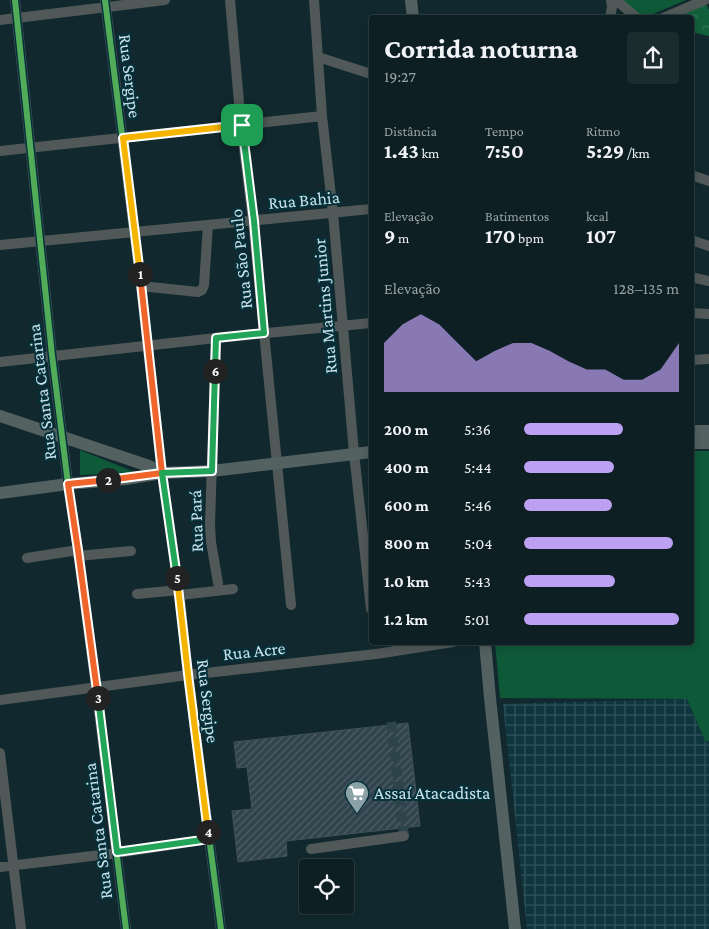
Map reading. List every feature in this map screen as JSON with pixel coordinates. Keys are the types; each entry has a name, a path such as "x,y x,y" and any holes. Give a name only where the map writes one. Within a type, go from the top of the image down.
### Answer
{"main road":[{"path":"411,0 412,15"},
{"path":"0,416 149,466 162,473"},
{"path":"694,431 709,431"},
{"path":"694,443 709,443"},
{"path":"0,493 126,479 162,473 212,471 369,452"},
{"path":"485,645 515,929"}],"street":[{"name":"Rua Santa Catarina","path":"15,0 52,355 126,929"},
{"path":"0,20 106,4 165,0"},
{"name":"Rua São Paulo","path":"230,0 242,125 254,221 291,604"},
{"name":"Rua Martins Junior","path":"314,0 322,116 333,213 354,453 368,549 369,569"},
{"path":"611,0 611,15"},
{"path":"616,0 634,15"},
{"path":"670,15 705,0"},
{"name":"Rua Sergipe","path":"106,4 162,473 222,929"},
{"path":"318,57 369,73"},
{"path":"0,151 322,116"},
{"path":"694,176 709,180"},
{"name":"Rua Bahia","path":"0,245 369,210"},
{"path":"141,286 198,292 202,290 204,286 208,225"},
{"path":"694,241 709,246"},
{"path":"694,278 709,281"},
{"path":"694,313 709,314"},
{"path":"0,362 52,355 369,323"},
{"name":"Rua Pará","path":"216,338 210,524 218,583"},
{"path":"694,360 709,359"},
{"path":"27,558 78,553 131,551"},
{"path":"137,594 233,589"},
{"path":"375,645 376,654"},
{"name":"Rua Acre","path":"0,700 188,674 376,654 433,645"},
{"path":"0,753 21,929"},
{"path":"311,849 404,836"},
{"path":"0,867 209,839"}],"shaded area":[{"path":"687,699 705,741 709,741 709,929 527,929 503,704"}],"green space":[{"path":"620,0 686,0 651,15 637,15"},
{"path":"705,2 709,10 709,36 694,33 694,15 674,15"},
{"path":"80,450 137,473 80,475"},
{"path":"694,451 709,451 709,741 705,741 687,699 500,698 495,645 694,645"}],"building":[{"path":"408,723 420,826 286,841 287,856 238,862 232,811 252,809 247,767 237,768 234,742"}],"tunnel":[{"path":"391,722 404,836"}],"cycle path":[{"path":"15,0 52,355 126,929"},
{"path":"105,0 141,286 162,473 179,590 188,675 221,929"}],"place":[{"name":"Assaí Atacadista","path":"357,814"}],"route":[{"path":"242,125 123,138 162,473 126,479 68,484 117,852 209,839 179,590 162,473 212,471 216,338 264,333 254,221 242,125"}]}
